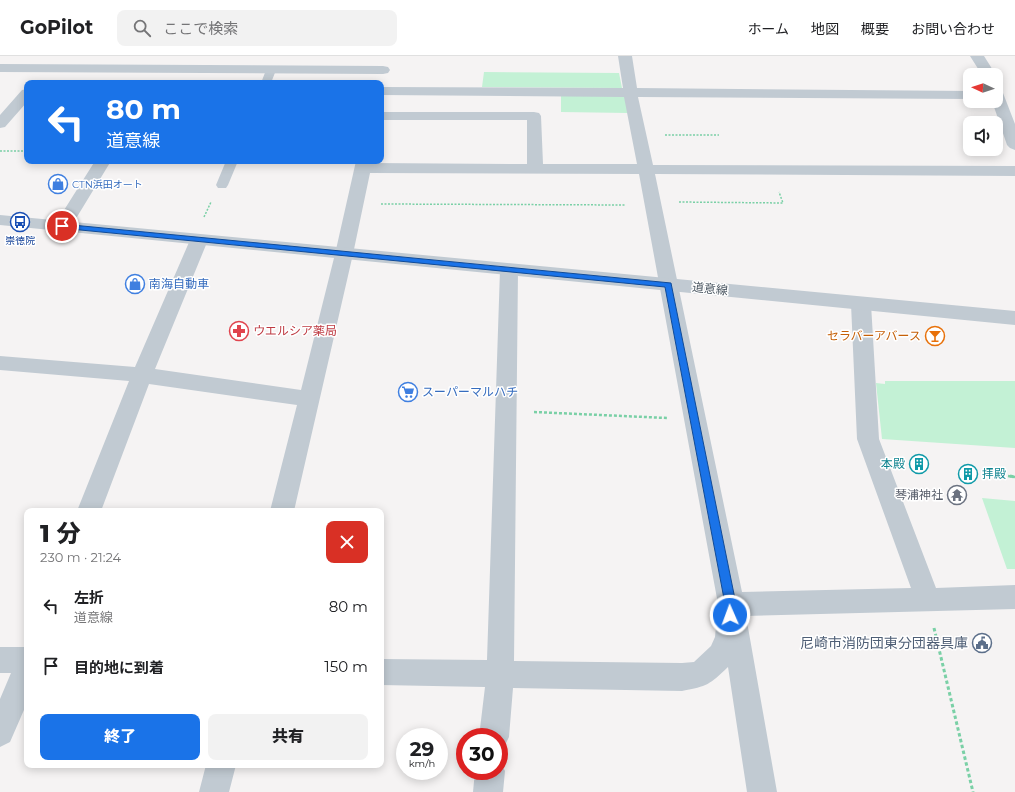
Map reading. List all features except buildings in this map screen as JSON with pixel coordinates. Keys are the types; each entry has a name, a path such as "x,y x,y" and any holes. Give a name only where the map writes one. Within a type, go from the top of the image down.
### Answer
{"street":[{"path":"38,80 58,56"},
{"path":"157,80 172,56"},
{"path":"271,70 277,56"},
{"path":"382,80 386,56"},
{"path":"625,56 630,91 731,604 762,792"},
{"path":"977,56 985,68"},
{"path":"0,68 383,70"},
{"path":"384,91 630,91 963,95"},
{"path":"0,124 24,96"},
{"path":"1001,108 1015,144"},
{"path":"384,116 534,116 535,168"},
{"path":"62,226 101,164"},
{"path":"283,508 344,254 364,164 535,168 1015,171"},
{"name":"道意線","path":"0,220 1015,318"},
{"path":"90,508 142,374 199,240"},
{"path":"495,728 500,674 509,270"},
{"path":"861,304 868,439 928,600"},
{"path":"0,363 142,374 309,399"},
{"path":"731,604 1015,597"},
{"path":"384,672 682,677 701,674 722,654 728,637 731,604"},
{"path":"0,660 24,660"},
{"path":"0,732 24,677"},
{"path":"214,792 220,768"},
{"path":"488,792 489,780"}],"lane":[{"path":"267,80 271,70"},
{"path":"222,185 231,164"}],"path":[{"path":"639,135 719,135"},
{"path":"0,151 24,151"},
{"path":"355,204 653,205 663,202 783,203 771,169"},
{"path":"506,410 695,419"},
{"path":"1008,476 1015,476"},
{"path":"928,600 973,792"}],"green space":[{"path":"484,72 619,73 622,88 482,87"},
{"path":"561,96 625,96 628,113 561,112"},
{"path":"885,381 1015,381 1015,448 882,439 876,383 885,384"},
{"path":"982,498 1015,501 1015,569 1007,569"}],"place":[{"name":"CTN浜田オート","path":"58,184"},
{"name":"崇徳院","path":"20,222"},
{"name":"南海自動車","path":"135,284"},
{"name":"ウエルシア薬局","path":"239,331"},
{"name":"セラバーアバース","path":"935,336"},
{"name":"スーパーマルハチ","path":"408,392"},
{"name":"本殿","path":"919,464"},
{"name":"拝殿","path":"968,474"},
{"name":"琴浦神社","path":"957,495"},
{"name":"尼崎市消防団東分団器具庫","path":"982,643"}],"route":[{"path":"62,226 669,285 731,604 730,615"}]}
